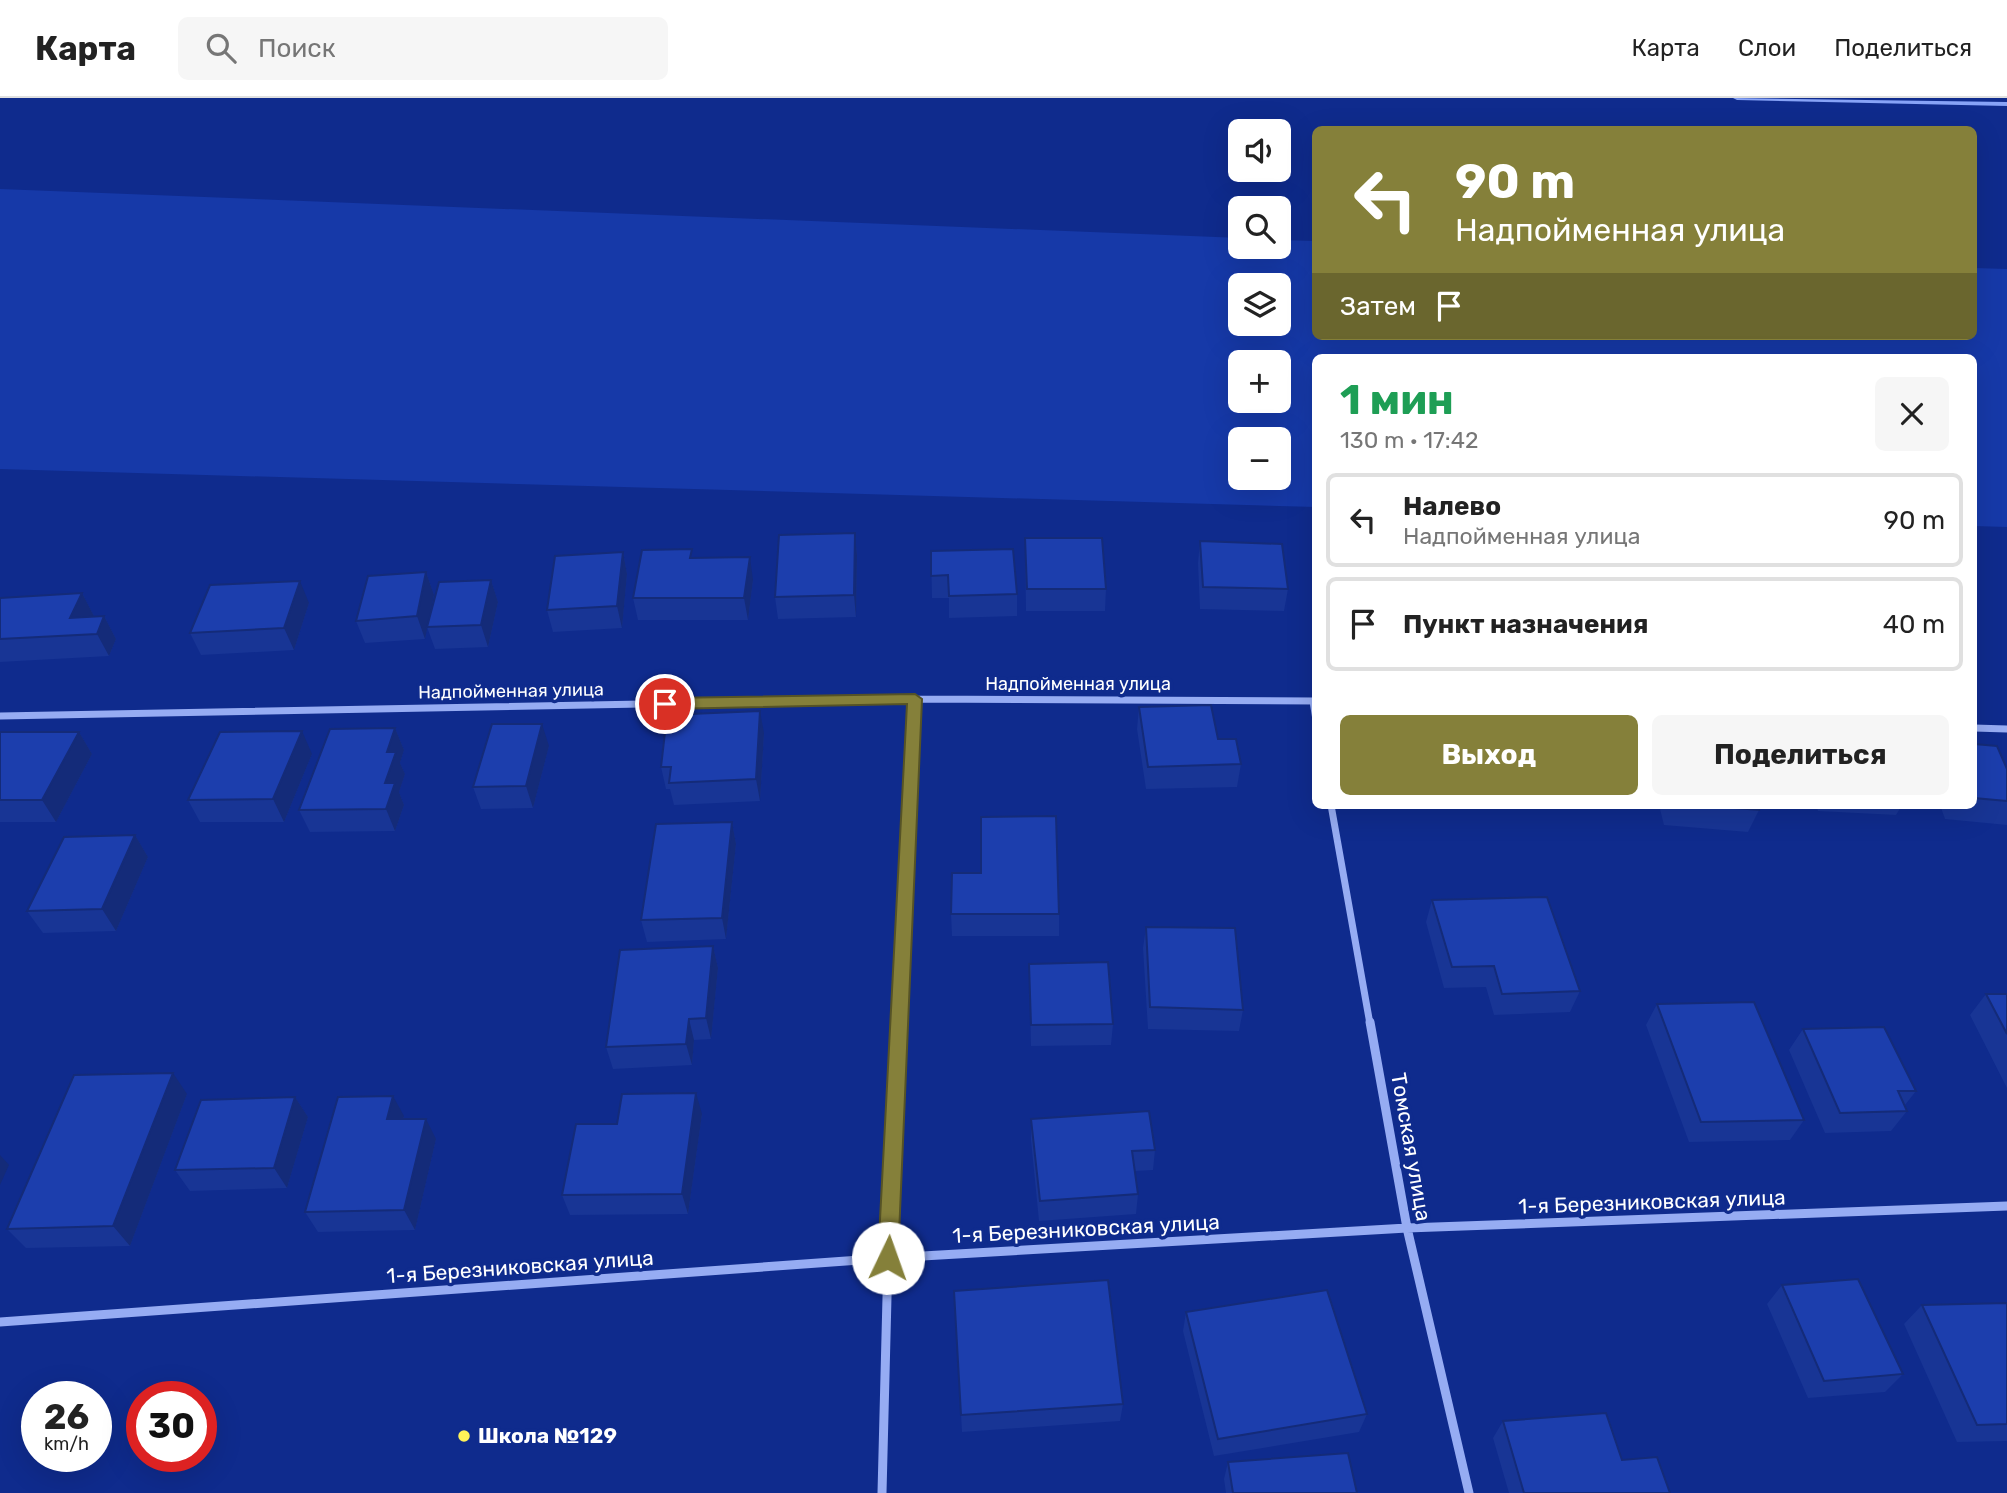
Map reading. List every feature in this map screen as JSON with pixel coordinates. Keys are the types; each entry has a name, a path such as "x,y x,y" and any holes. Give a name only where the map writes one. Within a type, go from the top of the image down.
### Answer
{"street":[{"name":"Надпойменная улица","path":"0,716 915,699 1312,701"},
{"path":"882,1493 888,1258 915,699"},
{"path":"1977,728 2007,729"},
{"name":"Томская улица","path":"1332,809 1407,1228 1469,1493"},
{"name":"1-я Березниковская улица","path":"0,1322 888,1258 1407,1228 2007,1206"}],"shaded area":[{"path":"0,189 1228,237 1228,259 1291,259 1291,240 1312,241 1312,340 1977,340 1977,268 2007,269 2007,527 1977,526 1977,354 1312,354 1312,507 0,469"}],"building":[{"path":"855,533 854,595 775,597 779,535"},
{"path":"1025,538 1102,538 1106,589 1027,589"},
{"path":"1200,541 1282,544 1288,589 1203,587"},
{"path":"692,549 690,558 750,557 744,598 633,598 642,550"},
{"path":"1013,549 1017,594 949,596 948,575 931,576 931,551"},
{"path":"623,552 617,606 547,610 555,556"},
{"path":"426,572 417,616 356,621 368,576"},
{"path":"491,580 481,625 427,627 439,582"},
{"path":"300,581 284,628 190,633 210,585"},
{"path":"82,593 70,618 104,616 97,634 0,639 0,598"},
{"path":"1211,705 1218,739 1236,739 1241,764 1148,767 1139,707"},
{"path":"760,711 756,779 669,783 671,767 661,767 667,715"},
{"path":"492,724 542,724 526,786 473,787"},
{"path":"395,728 387,752 396,752 385,783 395,783 386,809 299,810 330,729"},
{"path":"302,731 273,799 188,800 220,732"},
{"path":"0,732 79,732 42,800 0,800"},
{"path":"1977,744 1997,746 2007,769 2007,801 1977,798"},
{"path":"1056,816 1059,914 951,914 952,873 981,873 981,817"},
{"path":"732,822 722,918 641,920 656,824"},
{"path":"135,835 102,909 27,911 64,837"},
{"path":"1547,897 1580,991 1502,994 1494,966 1452,967 1432,900"},
{"path":"1146,927 1235,928 1243,1010 1150,1007"},
{"path":"713,946 706,1018 689,1019 686,1044 606,1047 620,950"},
{"path":"1108,962 1113,1024 1031,1025 1029,964"},
{"path":"1986,994 2007,994 2007,1034"},
{"path":"1754,1002 1804,1120 1701,1122 1657,1004"},
{"path":"1884,1027 1916,1091 1898,1091 1907,1111 1840,1113 1803,1029"},
{"path":"173,1073 113,1226 7,1229 74,1075"},
{"path":"696,1093 682,1194 562,1195 576,1124 617,1124 622,1094"},
{"path":"393,1096 387,1119 426,1119 404,1210 305,1212 338,1097"},
{"path":"295,1097 274,1168 175,1170 201,1100"},
{"path":"1149,1111 1155,1150 1132,1151 1138,1194 1040,1201 1031,1119"},
{"path":"1858,1279 1903,1374 1824,1381 1782,1285"},
{"path":"1108,1280 1123,1404 961,1415 954,1291"},
{"path":"1327,1290 1367,1414 1218,1439 1186,1312"},
{"path":"2007,1303 2007,1424 1977,1425 1922,1305"},
{"path":"1606,1413 1622,1460 1657,1457 1670,1493 1524,1493 1503,1421"},
{"path":"1348,1453 1357,1493 1233,1493 1228,1462"}],"waterway":[{"path":"1737,98 2007,104"}],"place":[{"name":"Школа №129","path":"464,1436"}],"route":[{"path":"665,704 915,699 888,1258"}]}
